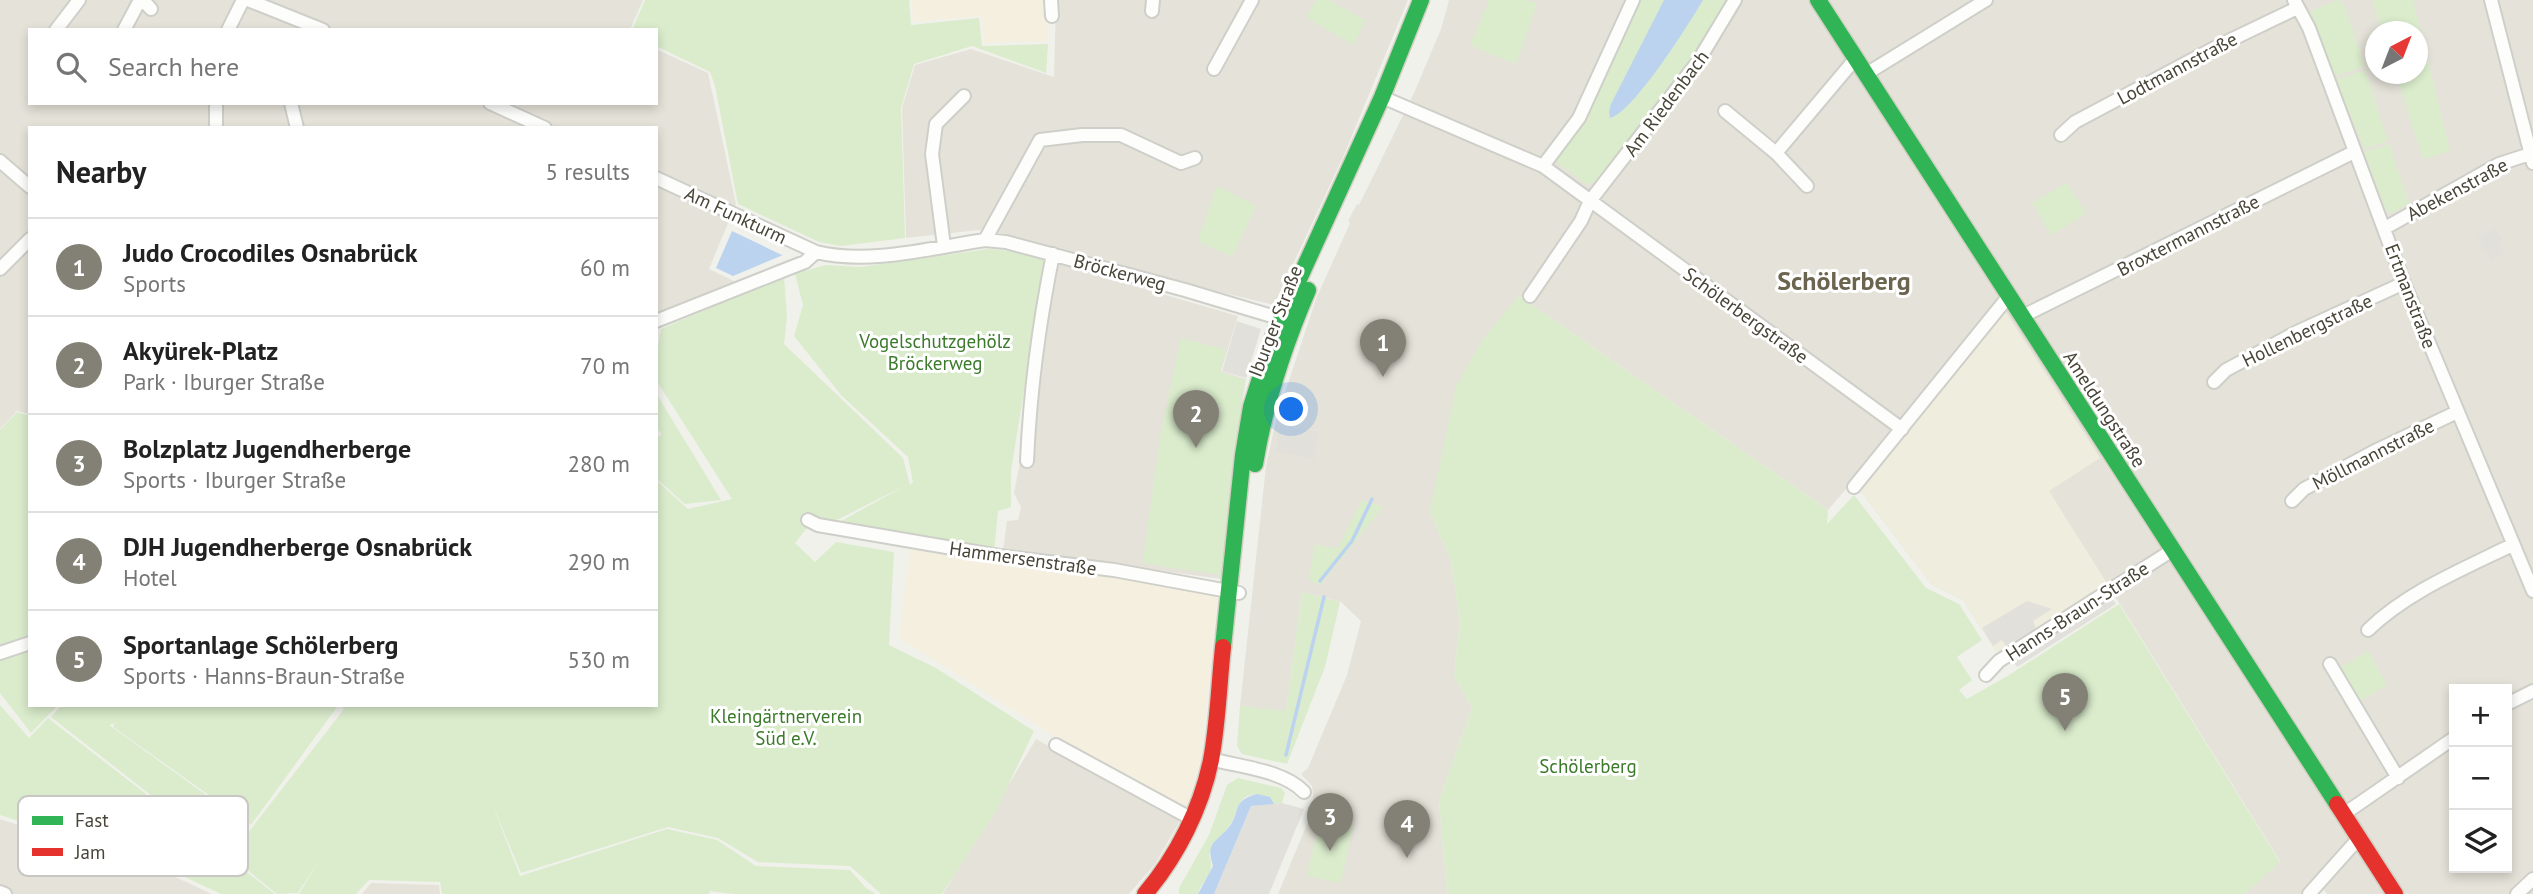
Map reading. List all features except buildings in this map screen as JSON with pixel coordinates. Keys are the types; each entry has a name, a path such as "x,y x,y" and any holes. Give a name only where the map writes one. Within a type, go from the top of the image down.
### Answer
{"main road":[{"name":"Iburger Straße","path":"1388,100 1421,0"},
{"name":"Iburger Straße","path":"1160,894 1185,859 1214,797 1234,592 1242,463 1251,407 1262,368 1388,100 1426,26 1434,0"},
{"name":"Ameldungstraße","path":"1818,0 2171,551 2395,894"},
{"name":"Iburger Straße","path":"1145,894 1176,853 1216,761"}],"street":[{"path":"58,28 79,0"},
{"path":"229,28 245,0 304,26"},
{"path":"1051,0 1052,16"},
{"path":"1214,69 1252,0"},
{"path":"1544,166 1579,118 1633,0"},
{"name":"Am Riedenbach","path":"1590,201 1698,64 1735,0"},
{"path":"1866,74 1970,4 1986,0"},
{"path":"2491,0 2532,158"},
{"path":"126,28 145,3"},
{"name":"Lodtmannstraße","path":"2061,135 2075,122 2295,4"},
{"name":"Ertmanstraße","path":"2295,4 2309,27 2404,283 2533,591"},
{"path":"1776,153 1856,58"},
{"path":"944,246 932,154 936,124 964,96"},
{"name":"Schölerbergstraße","path":"1388,100 1544,166 1902,429"},
{"path":"216,105 216,126"},
{"path":"291,105 296,126"},
{"path":"494,105 541,126"},
{"path":"1725,111 1776,153 1807,186"},
{"path":"985,240 1040,140 1082,135 1121,135 1181,163 1195,158"},
{"name":"Broxtermannstraße","path":"2021,317 2354,152"},
{"name":"Abekenstraße","path":"2385,228 2499,164 2532,158"},
{"path":"0,161 28,185"},
{"name":"Am Funkturm","path":"658,179 816,252"},
{"path":"1530,296 1581,221 1590,201"},
{"name":"Bröckerweg","path":"816,252 835,257 859,258 985,240 1006,242 1286,321"},
{"path":"0,269 28,241"},
{"path":"658,320 787,270 805,262 816,252"},
{"path":"1027,461 1029,404 1035,350 1052,254"},
{"name":"Hollenbergstraße","path":"2214,382 2226,370 2297,332 2404,283"},
{"path":"1854,487 2008,297"},
{"name":"Möllmannstraße","path":"2292,501 2304,489 2457,412"},
{"name":"Hammersenstraße","path":"808,520 818,525 999,556 1114,570 1234,592"},
{"path":"2368,630 2385,614 2455,573 2512,545"},
{"name":"Hanns-Braun-Straße","path":"1986,675 1999,661 2171,551"},
{"path":"0,653 28,644"},
{"path":"2330,664 2398,778"},
{"path":"2512,702 2533,691"},
{"path":"2344,814 2449,742"},
{"path":"1056,746 1192,820"},
{"path":"1216,761 1280,776 1298,785 1304,792"},
{"path":"2309,894 2359,838"},
{"path":"2517,894 2533,879"},
{"path":"0,892 5,894"}],"shaded area":[{"path":"0,0 643,0 631,28 28,28 28,105 658,105 658,50 708,73 736,204 709,269 736,282 666,312 658,313 658,126 28,126 28,414 17,411 0,429"},
{"path":"912,0 1047,0 1047,41 984,43 982,16 913,22"},
{"path":"1056,0 1408,0 1344,155 1274,305 1062,254 979,230 906,238 902,108 915,65 971,49 1054,77"},
{"path":"1449,0 2533,0 2533,894 2327,894 2322,887 2315,894 2245,894 2280,861 2108,585 1999,656 1963,600 1931,584 1853,481 1828,510 1519,296 1430,511 1451,562 1460,621 1454,675 1472,708 1439,801 1447,894 1278,894 1314,807 1312,786 1301,774 1308,768 1347,675 1361,621 1341,602 1302,592 1286,712 1240,706 1266,466 1276,420 1316,299 1350,223 1348,221 1357,204 1359,205 1414,93 1441,29"},
{"path":"2495,227 2503,240 2499,243 2505,253 2491,261 2477,238"},
{"path":"1059,264 1238,316 1221,371 1246,379 1233,460 1222,579 1003,550 1007,521 1018,520 1021,507 1014,493"},
{"path":"2005,311 2100,458 2049,491 2108,585 1999,656 1963,600 1931,584 1860,490"},
{"path":"1237,321 1261,329 1246,378 1222,371"},
{"path":"1280,425 1319,432 1314,459 1276,452"},
{"path":"910,548 1113,575 1218,594 1201,757 1187,808 1049,733 899,638"},
{"path":"2110,596 2116,604 2017,667 2012,659"},
{"path":"2027,601 2052,609 2033,621 2036,628 2006,646 2002,640 1993,646 1982,628"},
{"path":"1036,739 1181,819 1155,864 1129,894 943,894"},
{"path":"1282,803 1304,809 1269,894 1214,894 1251,806"},
{"path":"0,819 18,825 18,876 173,876 212,894 0,894"},
{"path":"371,883 439,885 440,894 362,894"}],"green space":[{"path":"645,0 909,0 911,25 979,18 982,46 1048,44 1046,73 972,46 914,64 901,108 905,238 841,246 819,242 738,204 710,72 658,47 658,28 633,28"},
{"path":"1316,0 1329,0 1365,20 1354,45 1306,17"},
{"path":"1489,0 1527,0 1537,4 1516,64 1470,45"},
{"path":"1640,0 1725,0 1708,34 1637,128 1637,134 1599,181 1586,184 1554,160 1585,113 1590,110"},
{"path":"2337,0 2344,4 2365,67 2335,76 2310,12"},
{"path":"2372,0 2413,0 2418,21 2379,21"},
{"path":"2428,61 2450,151 2423,159 2399,84 2428,84"},
{"path":"2365,70 2365,84 2370,84 2388,141 2364,149 2336,80"},
{"path":"2389,144 2409,203 2392,213 2387,212 2364,152"},
{"path":"2067,183 2086,214 2051,235 2032,203"},
{"path":"1217,186 1256,206 1232,257 1198,241"},
{"name":"Kleingärtnerverein Süd e.V.","path":"988,249 1010,251 1045,260 1011,471 1011,507 998,511 994,552 836,524 908,484 831,523 814,519 795,543 815,562 836,542 894,552 889,645 936,668 1034,731 994,815 942,894 881,894 850,866 758,862 718,838 668,827 521,873 491,801 520,876 667,829 717,840 756,866 850,870 866,888 876,894 733,894 710,891 709,894 442,894 440,882 369,880 356,894 299,894 321,857 298,893 277,894 248,871 248,833 344,709 342,707 658,707 658,482 688,509 732,499 658,383 661,329 784,276 787,317 784,344 903,458 910,485 913,482 908,457 841,395 794,336 803,305 795,274 825,265 860,267"},
{"name":"Schölerberg","path":"1519,296 1828,510 1827,524 1854,495 1926,588 1959,604 1982,640 1957,657 1972,680 1959,690 1967,699 2119,604 2280,862 2245,894 1447,894 1439,801 1472,708 1454,675 1460,621 1451,562 1430,511 1456,387 1482,340"},
{"path":"1181,338 1226,350 1220,372 1245,380 1232,460 1221,575 1143,563 1160,437"},
{"path":"658,396 721,500 685,504 658,480 658,437 662,434 658,430"},
{"path":"17,412 28,415 28,707 56,707 31,733 0,693 0,430"},
{"path":"1362,500 1383,507 1319,586 1309,579 1315,545 1338,548"},
{"path":"1302,592 1340,602 1325,667 1287,764 1242,754 1237,746 1240,706 1286,711"},
{"path":"2368,651 2387,685 2358,702 2338,669"},
{"path":"0,705 29,738 48,718 149,796 18,796 18,821 0,815"},
{"path":"60,707 337,707 251,825 248,823 248,796 210,796 113,727 115,723 109,725 208,796 152,796 51,717"},
{"path":"1238,778 1281,788 1285,793 1282,803 1274,804 1260,795 1252,795 1242,800 1232,823 1209,855 1210,871 1198,894 1179,894 1179,888 1209,835 1227,785"},
{"path":"1320,818 1353,826 1341,883 1307,876"},
{"path":"248,873 275,894 221,894 183,876 248,876"}],"water":[{"path":"1664,0 1703,0 1646,85 1620,112 1610,118 1611,104"},
{"path":"732,231 783,255 733,276 716,268"},
{"path":"1257,794 1270,797 1274,804 1251,806 1214,894 1198,894 1213,866 1211,847 1233,822 1243,800"}],"waterway":[{"path":"1320,581 1352,541 1372,499"},
{"path":"1286,755 1324,597"}],"traffic: fast":[{"path":"1223,647 1243,455 1251,407 1274,334 1382,97 1421,0"},
{"path":"1818,0 2337,804"},
{"path":"1255,464 1276,375 1308,290"}],"traffic: jam":[{"path":"1145,894 1177,848 1194,814 1207,778 1217,718 1223,647"},
{"path":"2337,804 2395,894"}],"place":[{"name":"Judo Crocodiles Osnabrück","path":"1383,377"},
{"name":"Akyürek-Platz","path":"1196,448"},
{"name":"Sportanlage Schölerberg","path":"2065,731"},
{"name":"Bolzplatz Jugendherberge","path":"1330,851"},
{"name":"DJH Jugendherberge Osnabrück","path":"1407,858"}],"district":[{"name":"Schölerberg","path":"1844,281"}],"park label":[{"name":"Vogelschutzgehölz Bröckerweg","path":"935,352"}]}
